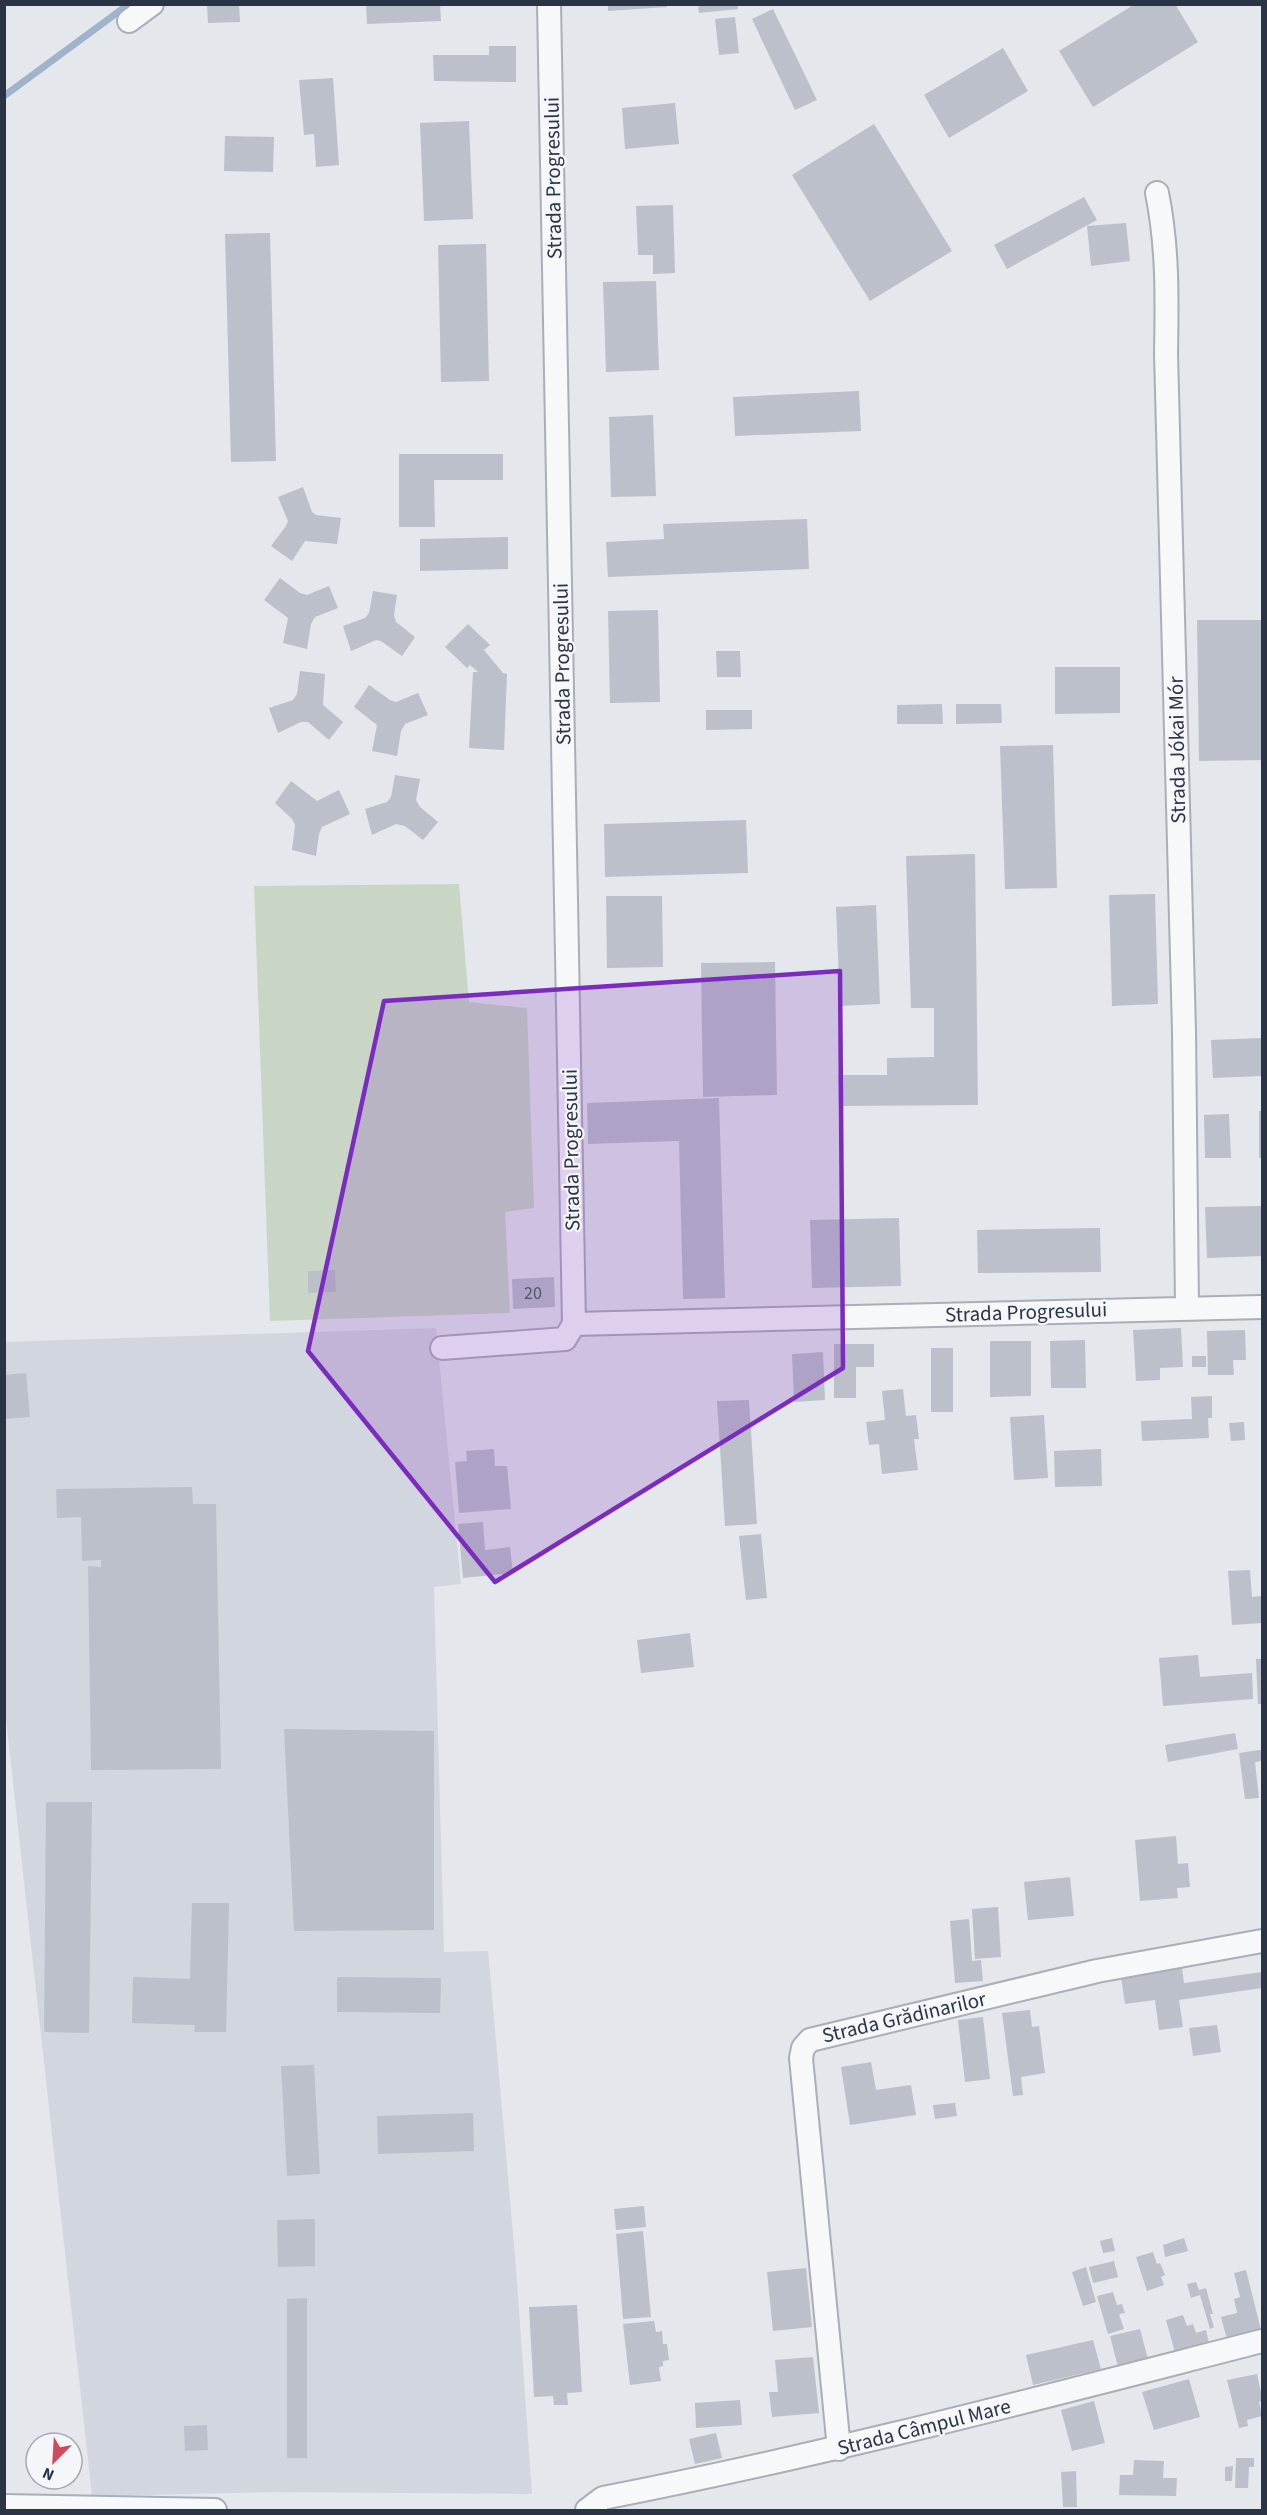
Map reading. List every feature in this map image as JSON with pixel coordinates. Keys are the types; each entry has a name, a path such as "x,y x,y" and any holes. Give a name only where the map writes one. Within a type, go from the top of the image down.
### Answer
{"street":[{"path":"129,21 152,4"},
{"name":"Strada Progresului","path":"549,4 574,1324 1263,1307"},
{"name":"Strada Jókai Mór","path":"1157,193 1164,227 1166,253 1166,354 1184,1031 1186,1308"},
{"path":"442,1348 565,1339 574,1324"},
{"name":"Strada Grădinarilor","path":"839,2449 801,2058 803,2048 810,2040 1097,1971 1263,1941"},
{"name":"Strada Câmpul Mare","path":"587,2511 603,2498 839,2449 1263,2342"},
{"path":"4,2506 215,2511"}],"highlighted area":[{"path":"840,971 843,1368 495,1582 308,1351 384,1001"}],"shaded area":[{"path":"436,1328 461,1584 434,1587 444,1952 488,1951 516,2268 532,2494 273,2492 92,2496 5,1710 4,1342"}],"green space":[{"path":"459,884 469,1002 527,1008 534,1208 505,1212 510,1313 270,1321 254,886"}],"building":[{"path":"207,4 239,4 240,22 208,23"},
{"path":"366,4 440,4 441,21 367,24"},
{"path":"608,4 667,4 667,7 608,11"},
{"path":"698,4 738,4 738,9 699,13"},
{"path":"1135,4 1175,4 1198,42 1093,107 1059,51"},
{"path":"773,9 817,100 795,110 752,19"},
{"path":"735,17 739,53 719,55 715,19"},
{"path":"489,46 516,46 516,82 434,81 433,55 489,55"},
{"path":"1003,48 1028,91 949,138 924,95"},
{"path":"333,78 339,165 316,167 314,134 304,135 299,80"},
{"path":"675,103 679,144 625,149 622,108"},
{"path":"469,121 473,219 424,221 420,123"},
{"path":"874,124 952,251 870,301 792,175"},
{"path":"225,136 274,137 273,172 224,171"},
{"path":"1084,197 1097,220 1007,269 994,245"},
{"path":"673,205 675,273 653,274 653,255 638,255 636,206"},
{"path":"1126,223 1130,261 1091,266 1087,226"},
{"path":"270,233 276,461 231,462 225,234"},
{"path":"486,244 489,381 441,382 438,245"},
{"path":"656,281 659,370 606,372 603,282"},
{"path":"859,391 861,431 735,436 733,397"},
{"path":"653,415 656,496 611,497 609,417"},
{"path":"399,454 503,454 503,480 434,480 435,527 399,527"},
{"path":"303,487 312,512 316,515 341,518 337,544 305,541 292,561 271,546 288,521 278,497"},
{"path":"807,519 809,569 608,577 606,542 664,539 663,524"},
{"path":"508,537 508,569 420,571 420,539"},
{"path":"280,578 300,593 307,595 329,586 338,608 315,617 311,624 307,649 283,643 288,618 264,600"},
{"path":"373,591 397,595 394,615 396,622 415,637 402,656 376,640 351,651 343,626 365,618 369,613"},
{"path":"658,610 660,702 610,703 608,611"},
{"path":"1197,620 1262,620 1262,760 1199,761"},
{"path":"468,624 490,645 484,650 503,673 507,674 504,750 469,748 473,672 478,672 470,665 467,668 445,647"},
{"path":"716,651 740,651 741,677 717,677"},
{"path":"1055,667 1120,667 1120,713 1055,714"},
{"path":"300,671 325,674 323,705 343,722 329,740 308,722 301,722 278,733 269,708 293,700 297,694"},
{"path":"369,685 396,702 418,693 428,715 405,724 401,731 397,756 372,751 377,725 354,707"},
{"path":"942,704 943,724 897,724 897,705"},
{"path":"956,704 1001,704 1002,723 956,724"},
{"path":"706,710 752,710 752,729 706,730"},
{"path":"1053,745 1057,888 1005,889 1000,746"},
{"path":"395,775 420,779 416,800 420,807 438,822 423,840 405,826 396,824 372,835 365,809 387,802 391,797"},
{"path":"291,781 317,801 339,790 350,814 322,827 316,856 292,850 295,825 292,819 275,803"},
{"path":"746,820 748,873 605,877 604,824"},
{"path":"975,854 978,1105 839,1106 838,1075 887,1075 887,1058 934,1057 934,1008 911,1008 906,856"},
{"path":"1155,894 1158,1004 1112,1006 1109,895"},
{"path":"606,896 662,896 663,967 607,968"},
{"path":"876,905 880,1004 840,1006 836,907"},
{"path":"775,962 777,1095 703,1097 701,963"},
{"path":"1262,1038 1262,1076 1213,1078 1211,1040"},
{"path":"719,1098 725,1298 683,1299 679,1141 588,1144 587,1103"},
{"path":"1259,1111 1262,1111 1262,1158 1259,1158"},
{"path":"1229,1114 1231,1158 1205,1158 1204,1115"},
{"path":"1262,1206 1262,1256 1207,1258 1205,1207"},
{"path":"899,1218 901,1286 812,1288 810,1220"},
{"path":"1100,1228 1101,1272 978,1273 977,1230"},
{"path":"335,1270 336,1292 308,1293 308,1271"},
{"path":"554,1277 555,1307 513,1309 512,1279"},
{"path":"1181,1328 1183,1367 1160,1368 1160,1380 1136,1381 1133,1330"},
{"path":"1245,1330 1246,1360 1233,1360 1234,1375 1208,1375 1207,1331"},
{"path":"1085,1340 1086,1388 1051,1388 1050,1341"},
{"path":"990,1341 1031,1341 1031,1396 990,1397"},
{"path":"834,1344 874,1344 874,1367 856,1367 856,1398 834,1398"},
{"path":"931,1348 953,1348 953,1412 931,1412"},
{"path":"823,1352 825,1400 794,1402 792,1354"},
{"path":"1192,1356 1206,1356 1206,1367 1192,1367"},
{"path":"26,1373 30,1417 4,1419 4,1375"},
{"path":"903,1389 906,1416 916,1415 919,1439 914,1439 918,1470 882,1474 879,1444 869,1445 866,1422 885,1420 882,1391"},
{"path":"1212,1396 1212,1418 1208,1418 1209,1438 1142,1441 1141,1421 1192,1419 1191,1397"},
{"path":"749,1400 757,1524 725,1526 717,1401"},
{"path":"1044,1415 1048,1478 1014,1480 1010,1417"},
{"path":"1244,1422 1245,1440 1231,1441 1229,1423"},
{"path":"494,1449 495,1466 507,1466 511,1509 459,1513 455,1462 467,1461 466,1451"},
{"path":"1101,1449 1102,1486 1055,1487 1054,1451"},
{"path":"192,1487 193,1504 216,1504 221,1769 91,1770 88,1566 101,1567 101,1560 82,1561 81,1517 57,1518 56,1489"},
{"path":"483,1522 485,1550 510,1547 513,1573 463,1578 458,1524"},
{"path":"761,1534 767,1598 746,1600 739,1536"},
{"path":"1250,1570 1252,1597 1262,1596 1262,1623 1232,1625 1228,1571"},
{"path":"690,1633 694,1667 641,1673 637,1640"},
{"path":"1198,1655 1200,1677 1252,1673 1253,1699 1163,1706 1159,1658"},
{"path":"1256,1659 1262,1659 1262,1704 1258,1704"},
{"path":"284,1729 434,1731 434,1930 294,1931"},
{"path":"1235,1733 1238,1749 1168,1762 1165,1745"},
{"path":"1262,1750 1262,1761 1255,1762 1259,1798 1245,1799 1239,1753"},
{"path":"46,1802 92,1802 89,2033 44,2032"},
{"path":"1176,1836 1178,1864 1188,1863 1190,1887 1177,1888 1178,1898 1140,1901 1135,1840"},
{"path":"1070,1877 1074,1916 1028,1920 1024,1882"},
{"path":"192,1903 229,1903 226,2032 194,2032 195,2025 132,2023 133,1977 190,1979"},
{"path":"998,1907 1001,1957 975,1959 972,1909"},
{"path":"969,1919 972,1961 981,1960 983,1981 955,1983 950,1921"},
{"path":"1182,1968 1184,1983 1262,1972 1262,1988 1179,2000 1183,2027 1159,2030 1155,2000 1125,2004 1121,1977"},
{"path":"337,1977 441,1978 440,2013 337,2012"},
{"path":"1030,2010 1032,2027 1039,2026 1045,2073 1021,2077 1023,2095 1013,2096 1002,2013"},
{"path":"983,2017 990,2079 965,2082 958,2020"},
{"path":"1217,2025 1221,2052 1193,2056 1189,2028"},
{"path":"871,2062 876,2090 911,2085 916,2115 850,2125 841,2067"},
{"path":"314,2065 320,2174 287,2176 281,2066"},
{"path":"955,2103 957,2116 935,2119 933,2105"},
{"path":"473,2113 474,2151 378,2154 377,2116"},
{"path":"644,2206 646,2227 616,2230 614,2209"},
{"path":"315,2219 315,2266 278,2267 277,2220"},
{"path":"643,2231 651,2317 623,2319 616,2234"},
{"path":"1112,2238 1115,2251 1103,2253 1100,2241"},
{"path":"1184,2238 1188,2251 1165,2257 1163,2245"},
{"path":"1153,2252 1157,2264 1160,2263 1165,2275 1161,2277 1164,2285 1147,2291 1136,2257"},
{"path":"1114,2261 1118,2277 1093,2283 1089,2267"},
{"path":"1086,2267 1096,2302 1083,2306 1072,2272"},
{"path":"806,2268 812,2327 773,2331 767,2272"},
{"path":"1246,2270 1262,2334 1228,2343 1221,2317 1237,2313 1234,2299 1240,2297 1234,2273"},
{"path":"1196,2282 1199,2290 1206,2288 1213,2314 1210,2314 1214,2327 1210,2329 1200,2295 1191,2298 1187,2284"},
{"path":"1113,2292 1117,2305 1122,2304 1125,2313 1119,2314 1124,2329 1108,2334 1097,2296"},
{"path":"307,2298 307,2458 287,2458 287,2299"},
{"path":"577,2305 582,2392 567,2393 568,2405 554,2405 553,2396 534,2397 529,2307"},
{"path":"1183,2315 1187,2326 1193,2324 1196,2333 1206,2330 1210,2347 1176,2356 1166,2320"},
{"path":"654,2321 656,2332 662,2331 663,2344 667,2344 669,2360 663,2361 663,2366 659,2367 661,2381 630,2385 623,2324"},
{"path":"1140,2329 1149,2363 1119,2371 1110,2336"},
{"path":"1093,2340 1101,2369 1033,2385 1026,2355"},
{"path":"813,2357 819,2413 772,2417 769,2392 778,2392 775,2360"},
{"path":"1257,2374 1262,2397 1262,2401 1259,2402 1262,2416 1247,2420 1248,2426 1239,2428 1227,2380"},
{"path":"1189,2379 1200,2417 1154,2430 1142,2392"},
{"path":"740,2400 742,2425 696,2428 695,2403"},
{"path":"1094,2401 1105,2443 1072,2451 1061,2410"},
{"path":"207,2425 208,2450 185,2451 184,2426"},
{"path":"716,2433 722,2458 695,2464 689,2439"},
{"path":"1236,2458 1254,2458 1254,2467 1249,2467 1248,2488 1235,2488"},
{"path":"1134,2460 1164,2461 1163,2478 1177,2478 1176,2496 1119,2495 1120,2475 1133,2475"},
{"path":"1233,2466 1232,2481 1225,2481 1225,2467"},
{"path":"1076,2471 1077,2507 1063,2507 1061,2472"}],"waterway":[{"path":"4,96 129,4"}]}
